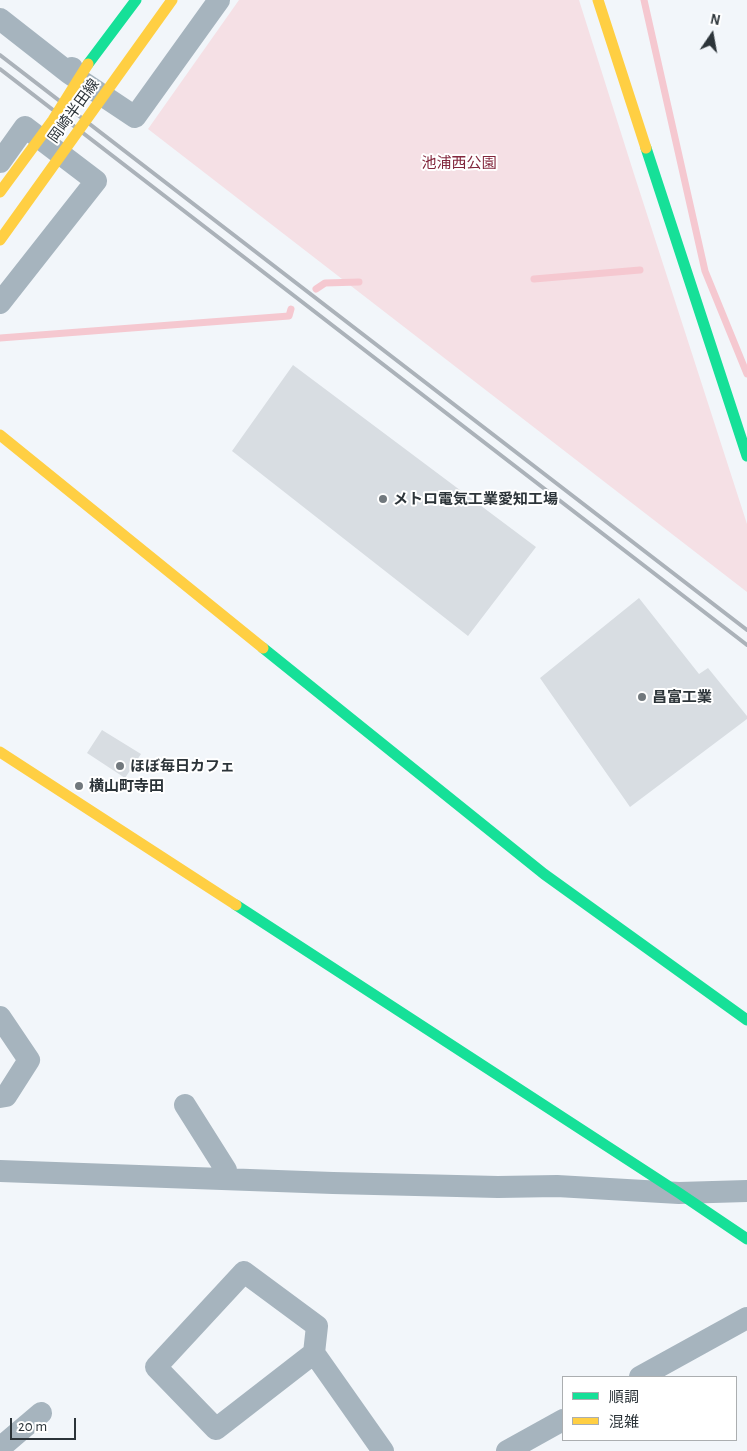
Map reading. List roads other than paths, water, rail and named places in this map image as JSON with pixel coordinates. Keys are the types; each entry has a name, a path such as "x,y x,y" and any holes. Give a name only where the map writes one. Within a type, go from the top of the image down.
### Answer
{"street":[{"path":"69,73 122,0"},
{"name":"岡崎半田線","path":"0,192 53,120 87,65 136,0"},
{"name":"岡崎半田線","path":"0,240 172,0"},
{"path":"0,19 69,73 136,117 219,0"},
{"path":"598,0 747,456"},
{"path":"0,162 25,127 96,181 0,303"},
{"path":"0,435 544,874 747,1020"},
{"path":"0,752 747,1239"},
{"path":"0,1017 29,1060 6,1096 0,1098"},
{"path":"184,1105 226,1170 224,1179"},
{"path":"0,1171 498,1187 557,1186 679,1193 747,1191"},
{"path":"314,1353 216,1428 156,1367 244,1272 317,1326 314,1353 383,1451"},
{"path":"642,1376 747,1318"},
{"path":"0,1448 41,1413"},
{"path":"507,1451 562,1421"}],"waterway":[{"path":"644,0 705,271 747,374"},
{"path":"534,279 640,270"},
{"path":"316,289 325,283 359,282"},
{"path":"0,338 289,316 291,309"}],"railway":[{"path":"0,55 747,630"},
{"path":"0,69 747,645"}],"place":[{"name":"メトロ電気工業愛知工場","path":"383,499"},
{"name":"昌富工業","path":"642,697"},
{"name":"ほぼ毎日カフェ","path":"120,766"},
{"name":"横山町寺田","path":"79,786"}],"park label":[{"name":"池浦西公園","path":"459,163"}]}
